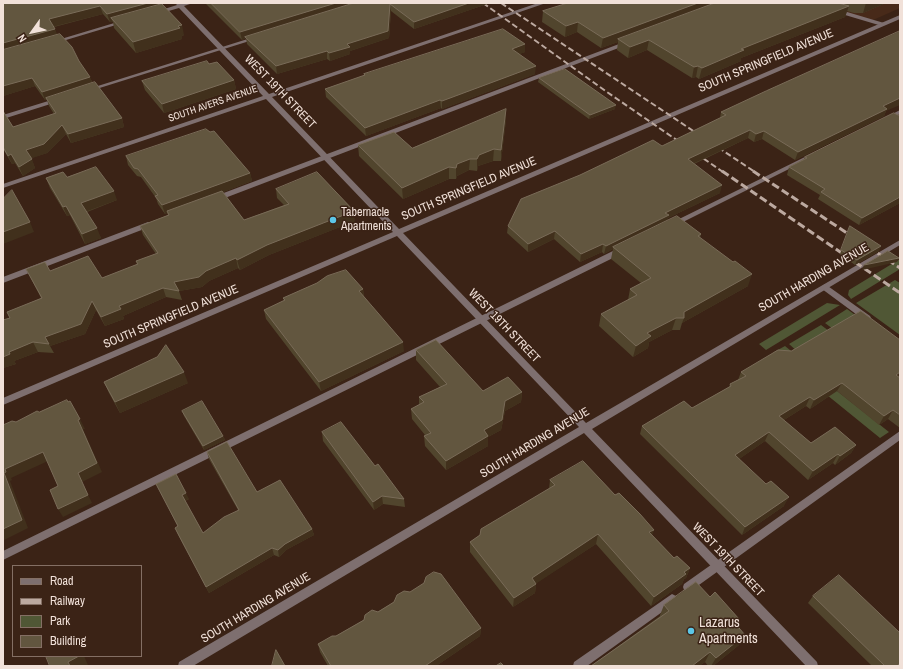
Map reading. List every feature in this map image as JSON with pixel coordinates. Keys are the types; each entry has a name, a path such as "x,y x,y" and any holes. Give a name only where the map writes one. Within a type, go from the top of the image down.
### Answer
{"street":[{"path":"148,15 180,4 190,3"},
{"name":"SOUTH AVERS AVENUE","path":"3,186 543,3"},
{"name":"WEST 19TH STREET","path":"180,4 813,666"},
{"path":"830,9 882,24"},
{"name":"SOUTH SPRINGFIELD AVENUE","path":"3,402 900,16"},
{"path":"49,43 133,19"},
{"path":"83,92 263,36"},
{"path":"209,201 637,39"},
{"path":"3,117 61,99"},
{"path":"879,122 900,112"},
{"path":"667,227 822,150"},
{"path":"3,280 158,221"},
{"name":"SOUTH HARDING AVENUE","path":"183,666 900,242"},
{"path":"3,556 632,245"},
{"path":"825,287 877,325"},
{"path":"578,666 900,435"}],"shaded area":[{"path":"808,3 900,3 900,8 871,21"}],"green space":[{"path":"900,259 900,269 851,299 848,295 849,290"},
{"path":"895,280 900,283 900,335 856,303"},
{"path":"827,303 840,305 766,350 759,344"},
{"path":"847,309 900,348 837,332 825,323"},
{"path":"821,325 833,334 799,353 789,344"},
{"path":"785,346 796,355 794,357 889,432 880,438 774,352"}],"building":[{"path":"3,3 148,3 107,14 100,6 49,19 55,29 3,43"},
{"path":"211,3 336,3 240,32"},
{"path":"354,3 469,3 414,22 390,4 388,31 347,44 350,47 329,53 327,51 276,66 245,37"},
{"path":"568,3 698,3 603,38 578,22 566,26 543,11"},
{"path":"715,3 838,3 849,6 741,49 744,50 702,68 698,66 694,67 649,40 630,47 618,39"},
{"path":"162,4 182,25 178,26 180,28 133,42 111,18"},
{"path":"503,29 525,44 512,49 536,66 365,128 325,89 365,75 364,74"},
{"path":"900,31 900,98 883,106 887,109 798,152 764,131 756,134 750,130 688,159 722,185 665,213 669,215 606,246 603,244 581,254 555,231 528,244 508,226 521,199 580,175 653,140 662,146 726,115 721,112"},
{"path":"60,34 72,47 79,61 90,77 42,92 32,78 3,86 3,50"},
{"path":"207,61 209,64 217,62 234,80 162,104 142,81"},
{"path":"565,69 616,105 590,115 539,78"},
{"path":"95,82 122,118 68,134 62,125 44,144 26,150 32,159 19,167 11,154 8,156 3,147 3,111 13,127 56,113 46,98"},
{"path":"506,109 501,150 494,149 479,155 477,159 470,159 457,164 456,168 449,167 402,188 358,145 394,132 412,148"},
{"path":"894,113 900,116 900,197 862,218 821,192 825,189 789,167 807,158 805,157"},
{"path":"206,129 210,132 214,131 250,173 162,205 155,196 158,195 138,169 134,168 126,156"},
{"path":"96,167 114,191 81,203 97,228 82,234 66,206 63,207 46,178 63,172 67,177"},
{"path":"317,172 354,211 267,245 237,260 236,258 206,271 199,277 174,282 179,291 163,288 119,306 121,309 101,317 92,301 81,324 45,337 49,344 33,342 9,352 10,354 3,357 3,320 10,318 7,312 42,298 26,269 45,262 50,271 88,256 102,278 138,264 136,261 158,253 140,226 169,215 167,211 222,191 244,220 289,204 276,189"},
{"path":"12,190 30,222 3,232 3,199"},
{"path":"677,216 701,234 698,236 752,274 684,312 684,318 676,318 647,333 651,336 636,346 601,314 637,295 630,289 651,278 613,247"},
{"path":"850,226 881,246 857,260 841,250"},
{"path":"888,251 899,258 864,265"},
{"path":"346,270 363,289 359,291 403,342 319,382 264,310 285,300 283,298 317,283 327,276"},
{"path":"861,311 900,340 900,372 896,375 900,378 900,415 893,410 884,416 842,383 814,400 810,397 779,416 811,443 835,427 856,445 840,456 838,454 813,471 769,432 735,455 766,484 771,481 789,497 745,527 642,426 684,401 692,408 731,386 730,384 746,376 741,372 778,350 791,351"},
{"path":"436,340 483,391 508,377 522,392 505,401 502,420 484,430 488,436 446,461 424,436 431,433 411,409 424,402 419,397 447,384 416,350"},
{"path":"166,345 184,372 115,402 104,382 157,357"},
{"path":"67,400 68,402 70,401 80,419 78,420 97,463 78,473 88,495 58,509 50,490 58,486 43,452 5,469 6,472 4,473 22,520 3,529 3,425 12,421 16,422 37,411 39,412"},
{"path":"202,401 223,436 203,446 182,411"},
{"path":"341,422 375,466 378,464 404,499 382,496 373,502 322,432"},
{"path":"227,442 257,492 280,480 312,529 285,544 278,550 272,548 206,587 175,528 178,526 156,484 176,474 186,493 182,495 203,533 224,517 239,510 207,452"},
{"path":"583,461 615,495 619,493 640,514 654,530 649,532 674,558 677,556 690,568 684,572 686,574 654,597 598,534 532,578 536,584 514,598 470,542 480,535 481,529 555,485 550,480"},
{"path":"434,572 441,574 481,628 425,666 331,666 318,644 332,636 336,636 364,620 365,615 372,610 378,612 394,602 397,595 404,591 410,592 424,583 426,577"},
{"path":"839,575 900,633 900,663 897,666 885,666 813,596"},
{"name":"Lazarus Apartments","path":"696,582 710,597 715,592 739,619 734,622 745,635 716,658 710,652 692,666 591,666 669,611 664,605"},
{"path":"276,650 285,666 272,666"},
{"path":"46,657 77,657 68,662 70,666 50,666"},
{"path":"501,663 504,666 496,666"}],"railway":[{"path":"483,3 607,92 723,172"},
{"path":"501,3 755,172"},
{"path":"722,171 900,293"},
{"path":"753,171 900,268"}],"place":[{"name":"Tabernacle Apartments","path":"333,220"},
{"name":"Lazarus Apartments","path":"691,631"}]}
